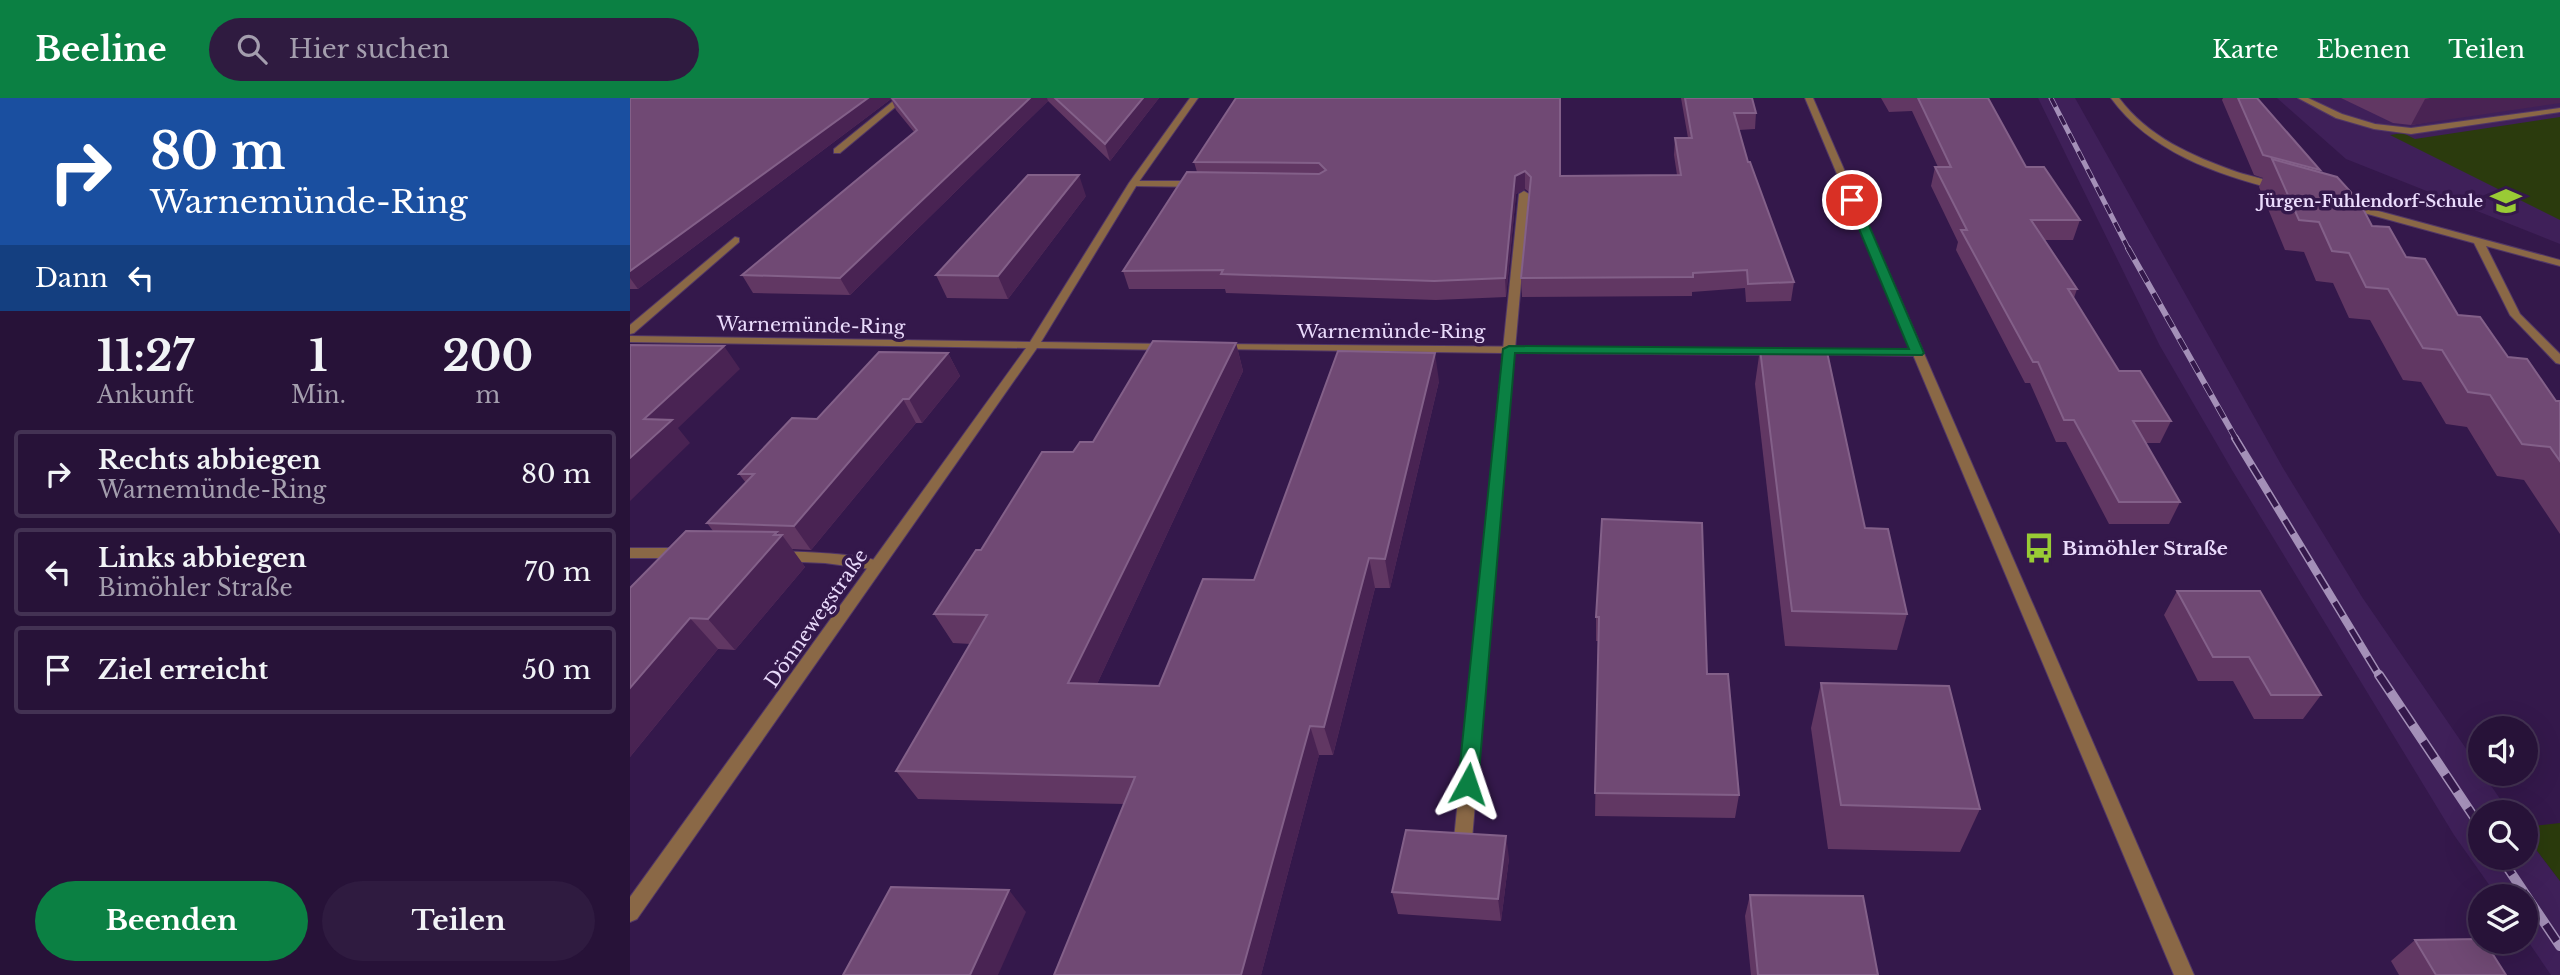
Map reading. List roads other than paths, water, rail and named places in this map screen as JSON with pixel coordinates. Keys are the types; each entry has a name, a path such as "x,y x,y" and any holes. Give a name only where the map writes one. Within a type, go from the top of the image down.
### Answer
{"street":[{"path":"837,150 902,98"},
{"path":"1033,346 1134,183 1194,98"},
{"path":"1809,98 2184,975"},
{"path":"2115,98 2123,111 2153,136 2194,159 2246,179 2285,189"},
{"path":"2302,98 2339,116 2374,126 2411,131 2560,110"},
{"path":"1134,183 1214,184"},
{"path":"1463,839 1524,194"},
{"path":"2336,202 2560,263"},
{"path":"630,331 736,240"},
{"path":"2478,240 2515,315 2560,361"},
{"name":"Warnemünde-Ring","path":"630,339 1183,347"},
{"name":"Dönnewegstraße","path":"630,913 1033,346"},
{"name":"Warnemünde-Ring","path":"1210,347 1917,353"},
{"path":"630,553 699,554"},
{"path":"762,556 825,558 877,565"}],"railway":[{"path":"2051,98 2129,250"},
{"path":"2128,248 2236,439"},
{"path":"2235,438 2380,677"},
{"path":"2379,675 2468,808"},
{"path":"2509,870 2560,946"}],"place":[{"name":"Jürgen-Fuhlendorf-Schule","path":"2506,201"},
{"name":"Bimöhler Straße","path":"2039,548"}]}
